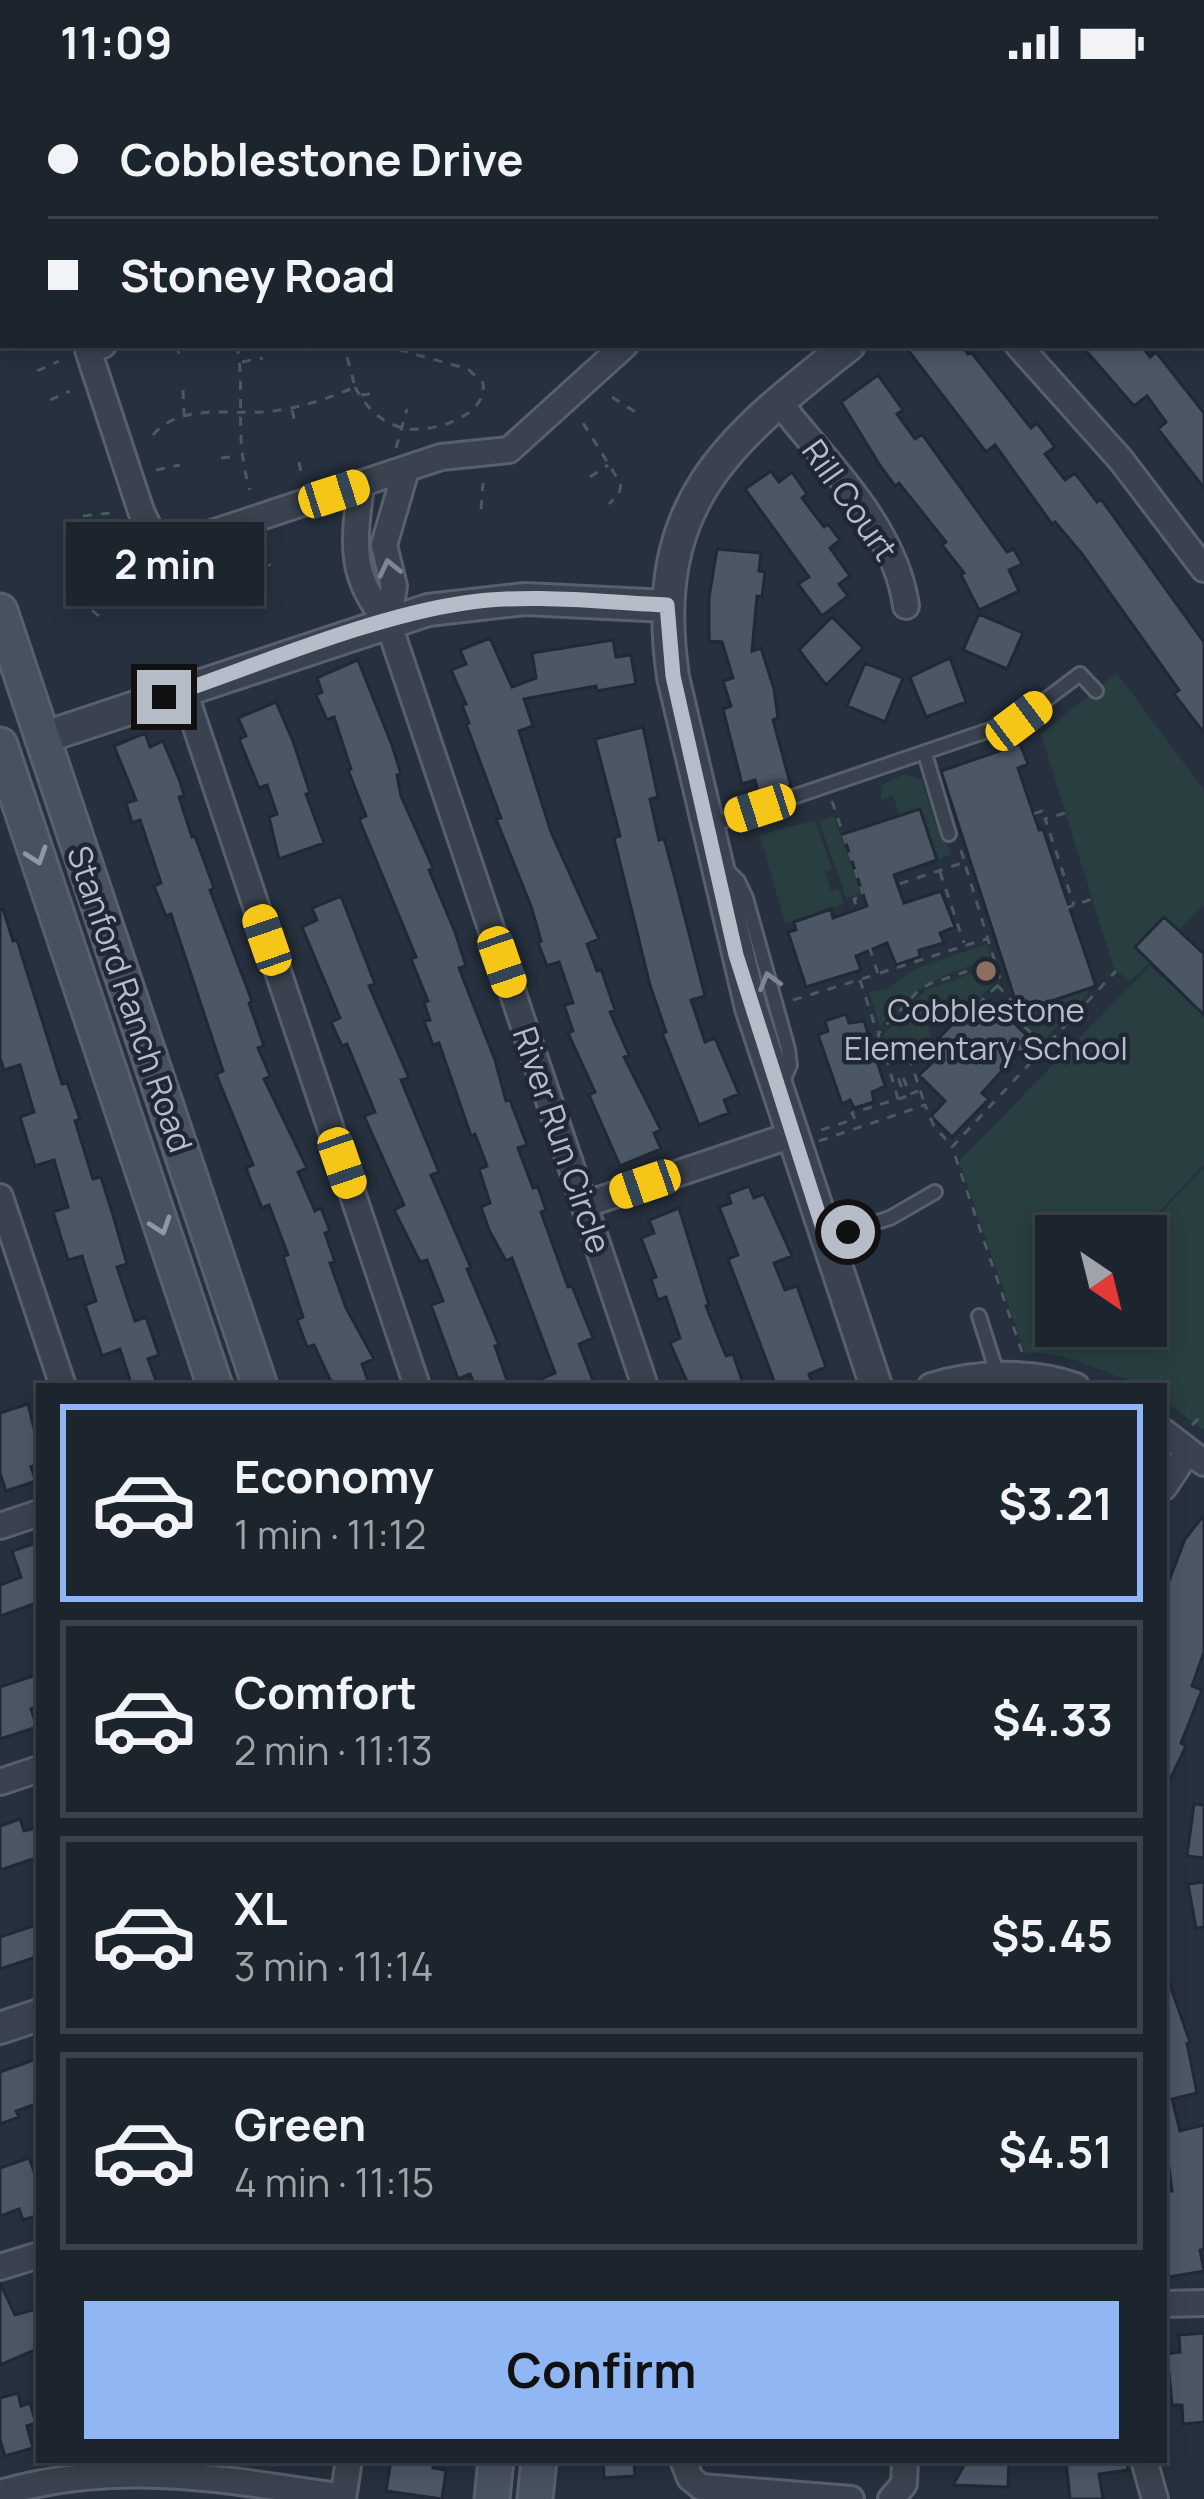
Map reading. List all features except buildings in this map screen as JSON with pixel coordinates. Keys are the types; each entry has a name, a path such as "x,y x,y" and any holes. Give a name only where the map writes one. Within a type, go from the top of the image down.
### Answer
{"main road":[{"name":"Stanford Ranch Road","path":"0,611 259,1383"},
{"name":"Stanford Ranch Road","path":"1,749 214,1383"},
{"path":"492,2499 496,2463"},
{"path":"535,2499 539,2463"}],"street":[{"path":"94,348 88,350 150,530 178,544 441,457 509,450 622,348"},
{"path":"845,348 734,441 702,484 680,537 667,605 673,676 751,1008 778,1093 808,1136 826,1238 875,1383"},
{"path":"1021,348 1121,460 1204,569"},
{"name":"Rill Court","path":"778,401 876,525 902,579 906,606"},
{"path":"388,622 394,586 384,544 398,473"},
{"path":"361,485 356,563 370,602 388,622"},
{"path":"1,749 428,610 495,600 667,605"},
{"name":"River Run Circle","path":"388,622 644,1383"},
{"path":"184,691 416,1383"},
{"path":"584,1205 808,1136"},
{"path":"0,1197 10,1260 62,1383"},
{"path":"951,1383 998,1376 1042,1377 1065,1383"},
{"path":"1167,1434 1194,1447 1167,1483"},
{"path":"0,1526 36,1514"},
{"path":"0,1782 36,1770"},
{"path":"0,2028 36,2016"},
{"path":"0,2267 36,2256"},
{"path":"1167,2305 1204,2303"},
{"path":"0,2493 84,2475 156,2473 226,2478 343,2498 349,2463"},
{"path":"684,2463 690,2478 701,2487 851,2499"},
{"path":"891,2499 904,2484 905,2463"},
{"path":"1145,2463 1155,2499"}],"lane":[{"path":"710,841 827,786 1019,721 1080,674 1096,691"},
{"path":"926,754 950,834"},
{"path":"826,1238 890,1218 935,1192"},
{"path":"979,1316 998,1376"}],"path":[{"path":"178,348 179,354"},
{"path":"237,348 241,455 250,490"},
{"path":"309,350 314,348"},
{"path":"345,348 359,396 371,411 401,427 426,431 474,410 485,393 483,383 468,369 393,348"},
{"path":"240,363 262,358"},
{"path":"37,371 59,361"},
{"path":"348,367 356,364"},
{"path":"153,435 166,423 183,417 291,407 355,388"},
{"path":"183,390 183,417"},
{"path":"50,400 70,391"},
{"path":"359,396 378,393"},
{"path":"612,398 640,415"},
{"path":"291,407 296,426"},
{"path":"398,473 407,409"},
{"path":"583,423 621,489 609,504"},
{"path":"221,458 241,455"},
{"path":"157,470 180,465"},
{"path":"590,477 609,465"},
{"path":"481,509 483,483"},
{"path":"83,516 110,513"},
{"path":"99,616 82,599 94,573 120,542"},
{"path":"261,548 270,566"},
{"path":"94,573 113,584"},
{"path":"827,786 864,896"},
{"path":"964,1016 1001,982 957,840 1042,812 1074,905"},
{"path":"1045,819 1066,813"},
{"path":"878,974 854,899 965,862"},
{"path":"940,871 965,946"},
{"path":"1064,922 1060,910 1092,899"},
{"path":"793,1000 989,938"},
{"path":"878,1034 929,984 996,962"},
{"path":"952,1147 1116,970"},
{"path":"860,980 898,1099"},
{"path":"998,985 1011,1000 1009,1012 1045,1047"},
{"path":"886,1057 907,1051 934,1126 952,1147 1023,1353"},
{"path":"808,1136 855,1119 852,1113 904,1097 898,1076 910,1094 920,1091"},
{"path":"808,1136 925,1105"},
{"path":"1194,1447 1204,1413"}],"green space":[{"path":"1117,673 1204,790 1204,905 1179,930 1163,917 1136,946 1150,962 1130,981 1114,969 1041,734"},
{"path":"904,774 922,780 951,855 937,860 920,810 900,816 893,796 881,800 882,785"},
{"path":"834,816 861,893 846,898 819,821"},
{"path":"815,820 832,869 825,872 831,891 839,889 844,904 785,924 760,835"},
{"path":"987,944 991,958 930,983 880,1026 869,992 888,988 915,969"},
{"path":"993,966 996,981 967,1011 947,1006 933,1015 928,1027 934,1046 920,1066 913,1045 887,1053 882,1036 926,990"},
{"path":"1150,966 1204,1016 1204,1164 1156,1215 1035,1215 1035,1347 1167,1347 1167,1215 1159,1215 1204,1168 1204,1430 1167,1403 1167,1383 1143,1383 1062,1356 1025,1353 959,1161"},
{"path":"1088,989 1043,1041 1024,1024 1020,1011"}],"place":[{"name":"Cobblestone Elementary School","path":"986,971"}],"route":[{"path":"164,697 388,622 465,603 525,598 667,605 673,676 751,1008 826,1238 848,1232"}]}
